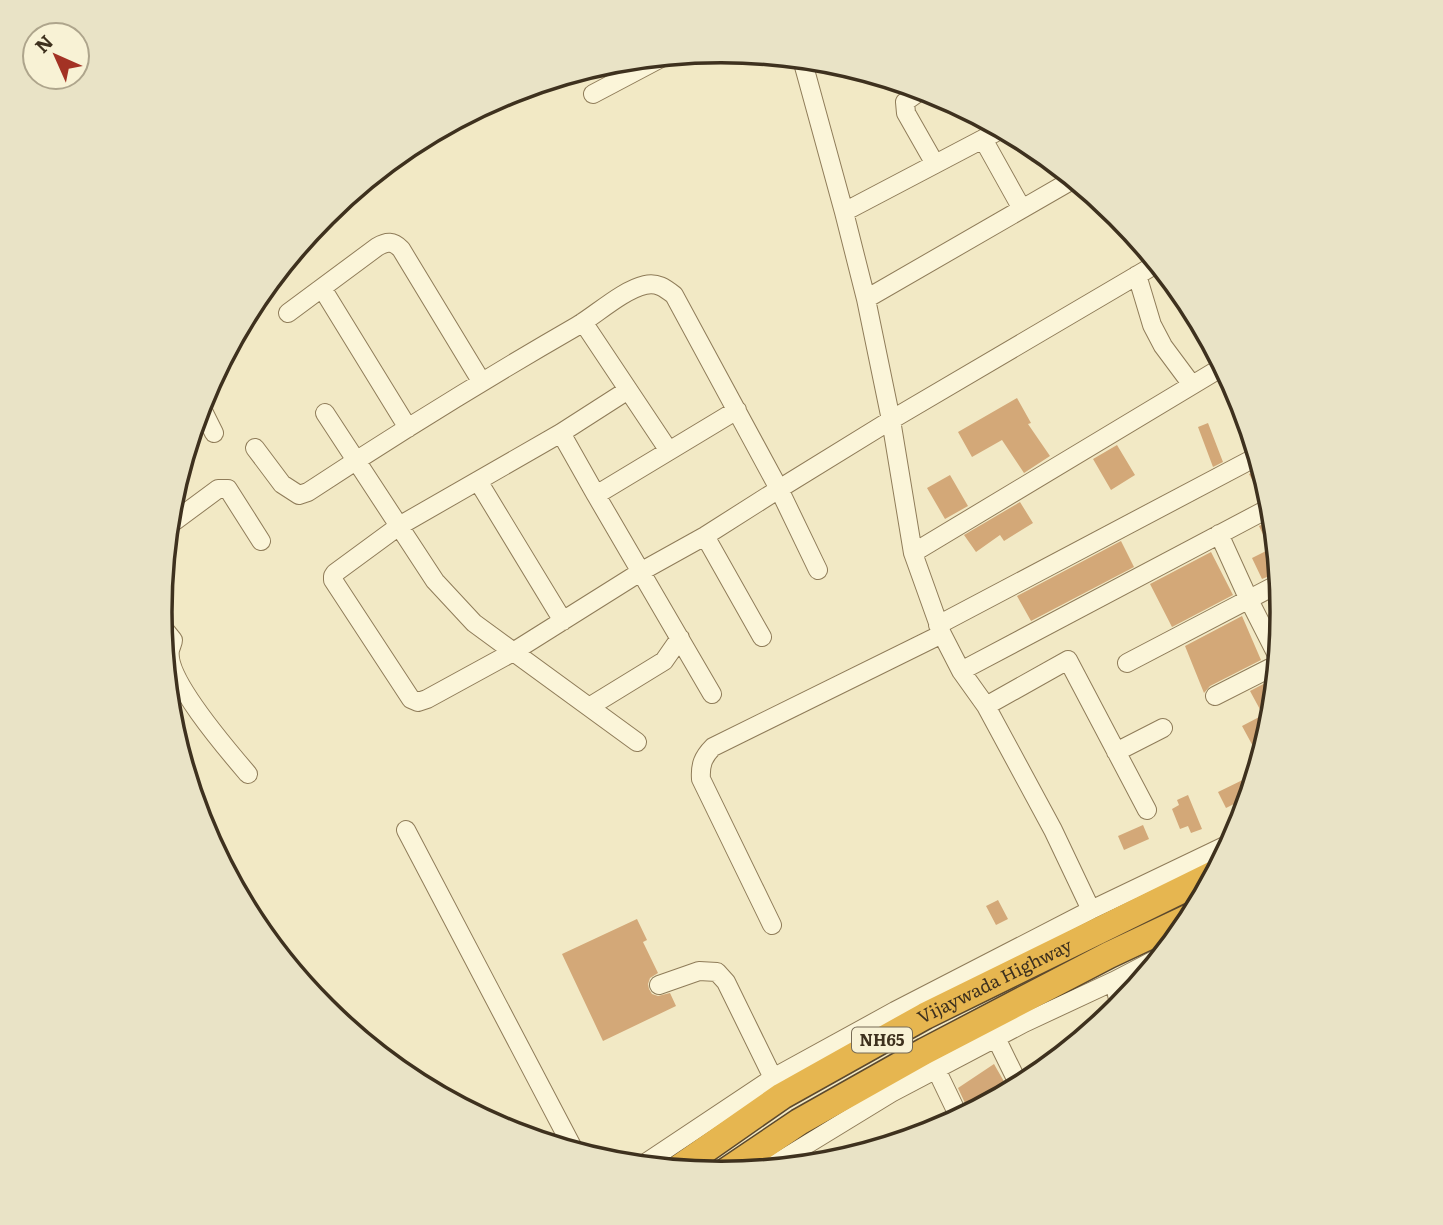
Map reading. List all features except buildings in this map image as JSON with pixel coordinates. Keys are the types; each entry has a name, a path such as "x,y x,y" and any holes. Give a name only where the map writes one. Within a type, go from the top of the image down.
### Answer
{"highway":[{"name":"Vijaywada Highway","path":"689,1161 782,1096 901,1029 1200,881"},
{"name":"Vijaywada Highway","path":"741,1161 799,1122 925,1051 1109,955 1173,925"}],"street":[{"path":"593,94 639,70"},
{"path":"805,70 866,299 891,420 913,553 940,629 961,671 986,706 1053,830 1091,911"},
{"path":"912,97 905,102 906,113 935,164"},
{"path":"844,212 990,133"},
{"path":"996,137 1022,209"},
{"path":"866,299 1065,184"},
{"path":"288,313 377,247 385,242 395,243 481,381"},
{"path":"628,390 561,433 400,526 335,573 333,580 411,699 418,702 427,699 513,652 891,420 1149,268"},
{"path":"1137,275 1152,325 1163,346 1192,385"},
{"path":"255,448 282,484 299,495 308,492 481,381 583,322 635,288 649,284 659,285 674,296 779,489 818,570"},
{"path":"322,288 408,428"},
{"path":"583,322 670,451"},
{"path":"913,553 1215,371"},
{"path":"596,495 737,410"},
{"path":"326,413 435,581 474,623 637,742"},
{"path":"207,419 214,433"},
{"path":"561,433 712,694"},
{"path":"772,925 701,779 700,767 705,755 713,747 940,629 1249,461"},
{"path":"478,481 562,621"},
{"path":"181,516 218,489 228,489 261,541"},
{"path":"961,671 1261,512"},
{"path":"1219,534 1270,644"},
{"path":"705,536 762,637"},
{"path":"1127,663 1270,588"},
{"path":"589,707 664,661 680,638"},
{"path":"986,706 1068,660 1147,810"},
{"path":"1215,696 1268,667"},
{"path":"175,668 179,681 212,731 248,774"},
{"path":"1116,752 1163,728"},
{"path":"406,830 569,1140"},
{"path":"654,1157 773,1079 895,1011 1217,850"},
{"path":"785,1158 891,1093 1142,967"},
{"path":"659,985 699,971 717,972 726,982 773,1079"},
{"path":"1114,981 1117,994"},
{"path":"996,1038 1015,1076"},
{"path":"936,1069 955,1109"}]}
